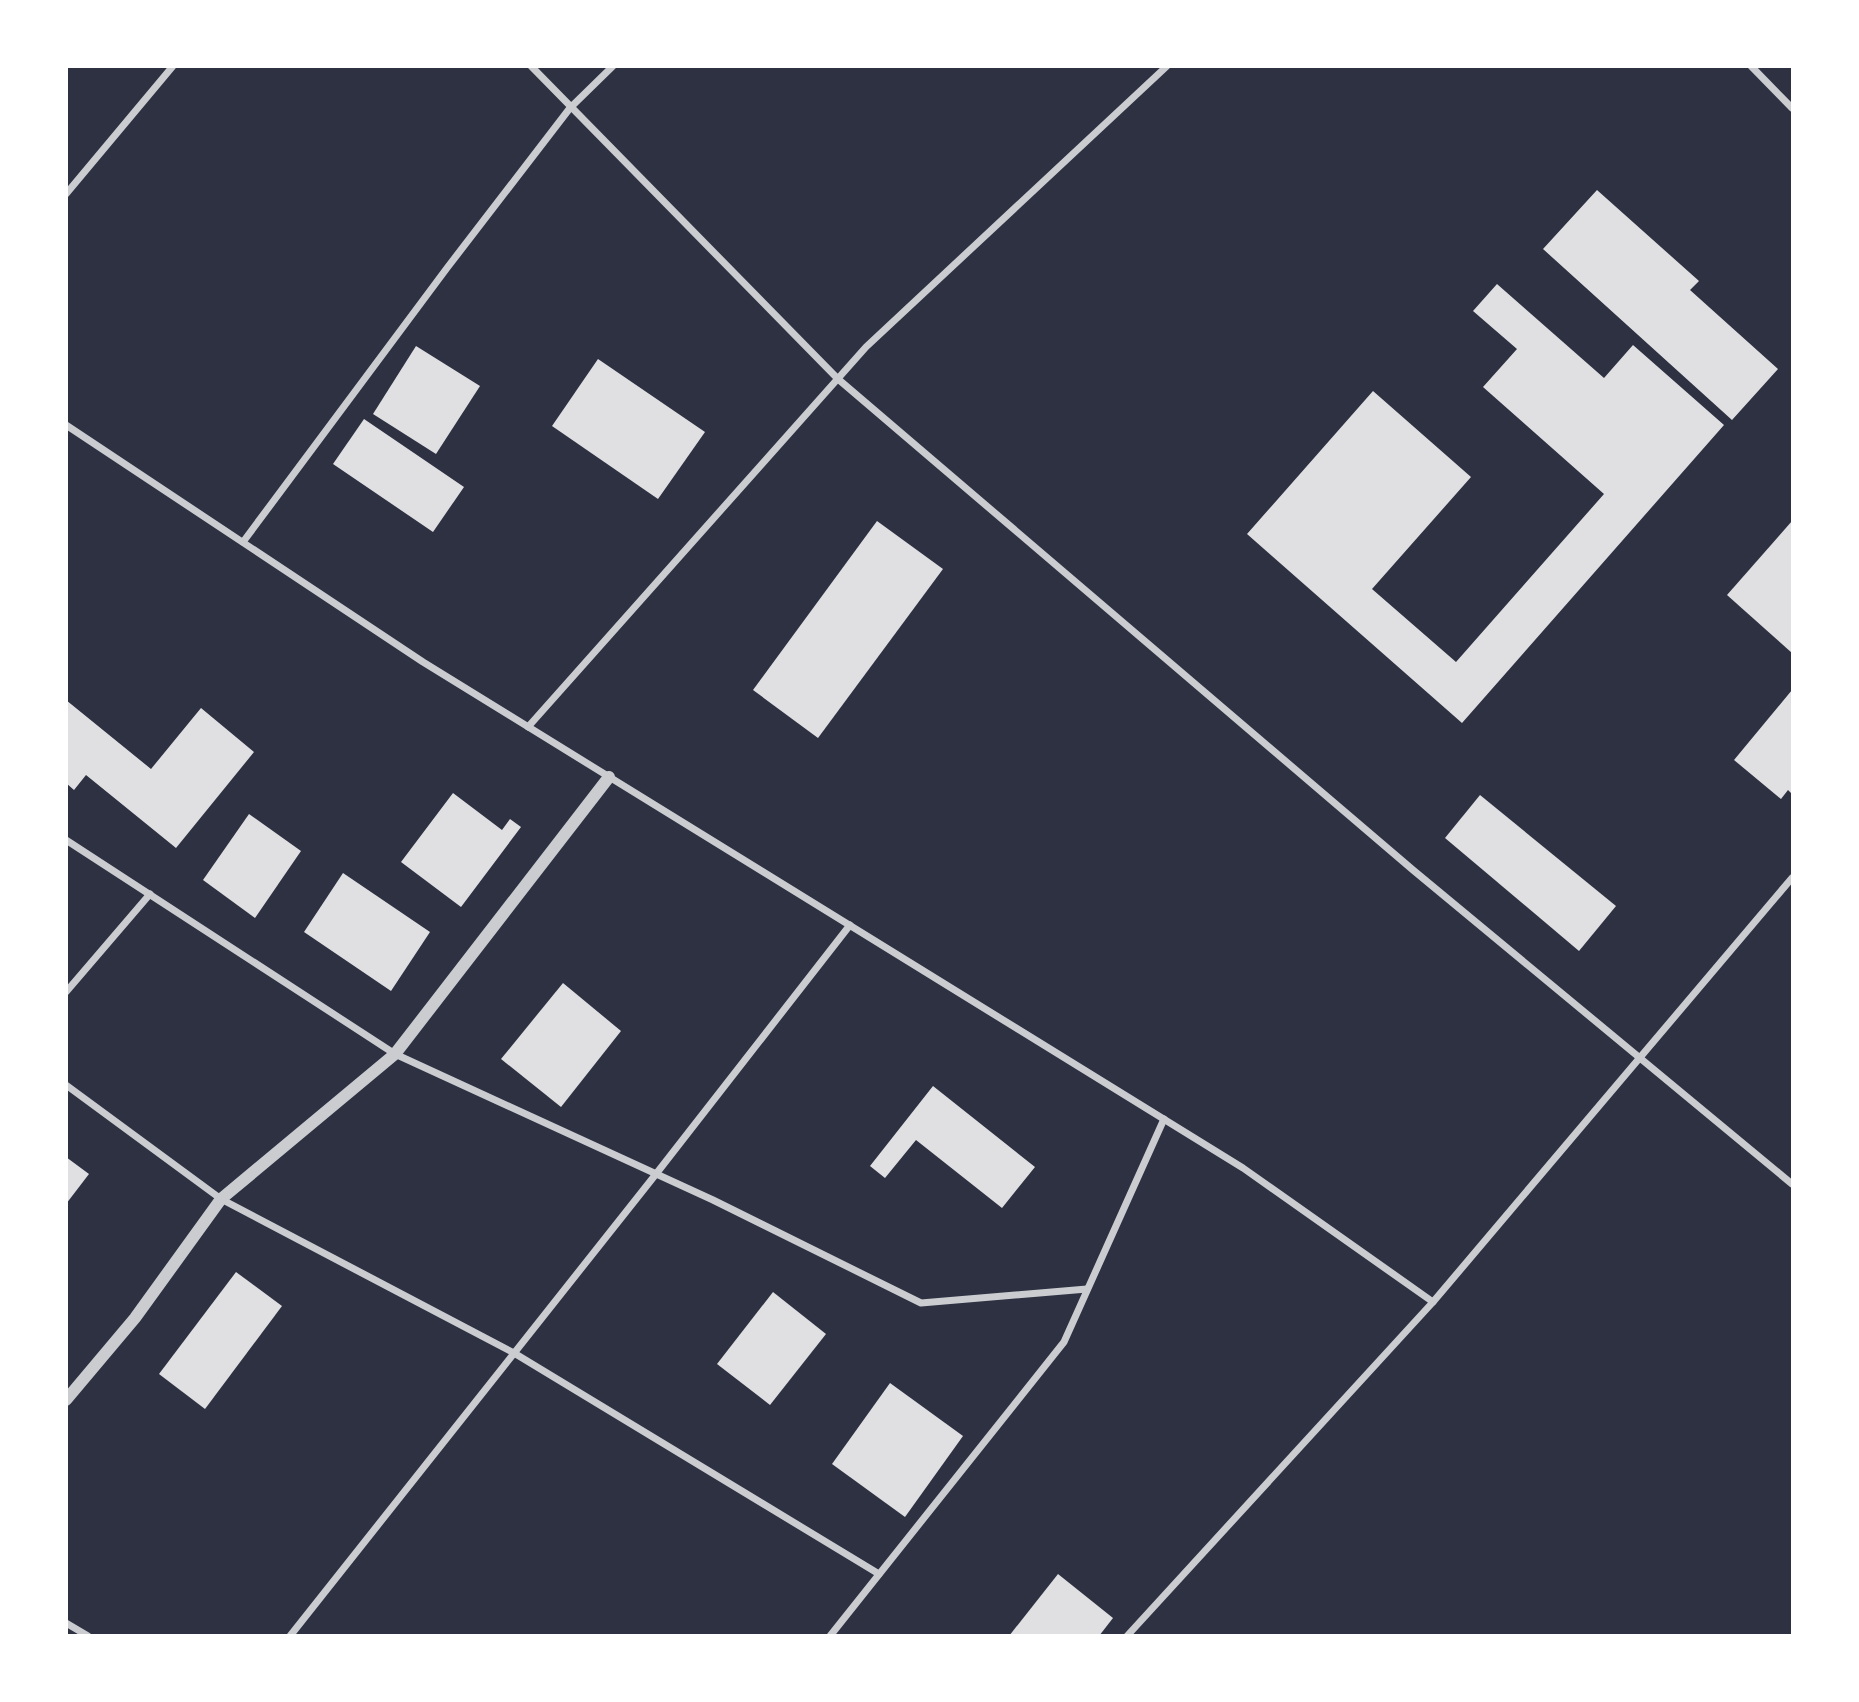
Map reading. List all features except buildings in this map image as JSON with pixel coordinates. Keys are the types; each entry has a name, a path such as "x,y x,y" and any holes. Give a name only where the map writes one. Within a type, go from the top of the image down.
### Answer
{"street":[{"path":"66,194 173,66"},
{"path":"531,66 838,379 1413,870 1793,1184"},
{"path":"243,542 570,108 613,66"},
{"path":"528,727 866,347 1167,66"},
{"path":"1751,66 1793,108"},
{"path":"66,425 423,662 1243,1168 1433,1302"},
{"path":"66,1400 135,1318 221,1199 395,1054 609,777"},
{"path":"66,840 395,1054 656,1174 921,1303 1087,1289"},
{"path":"1127,1636 1433,1302 1793,878"},
{"path":"66,992 150,894"},
{"path":"290,1636 850,925"},
{"path":"66,1085 221,1199 514,1353 879,1574"},
{"path":"830,1636 1064,1342 1164,1119"},
{"path":"66,1623 88,1636"}]}
